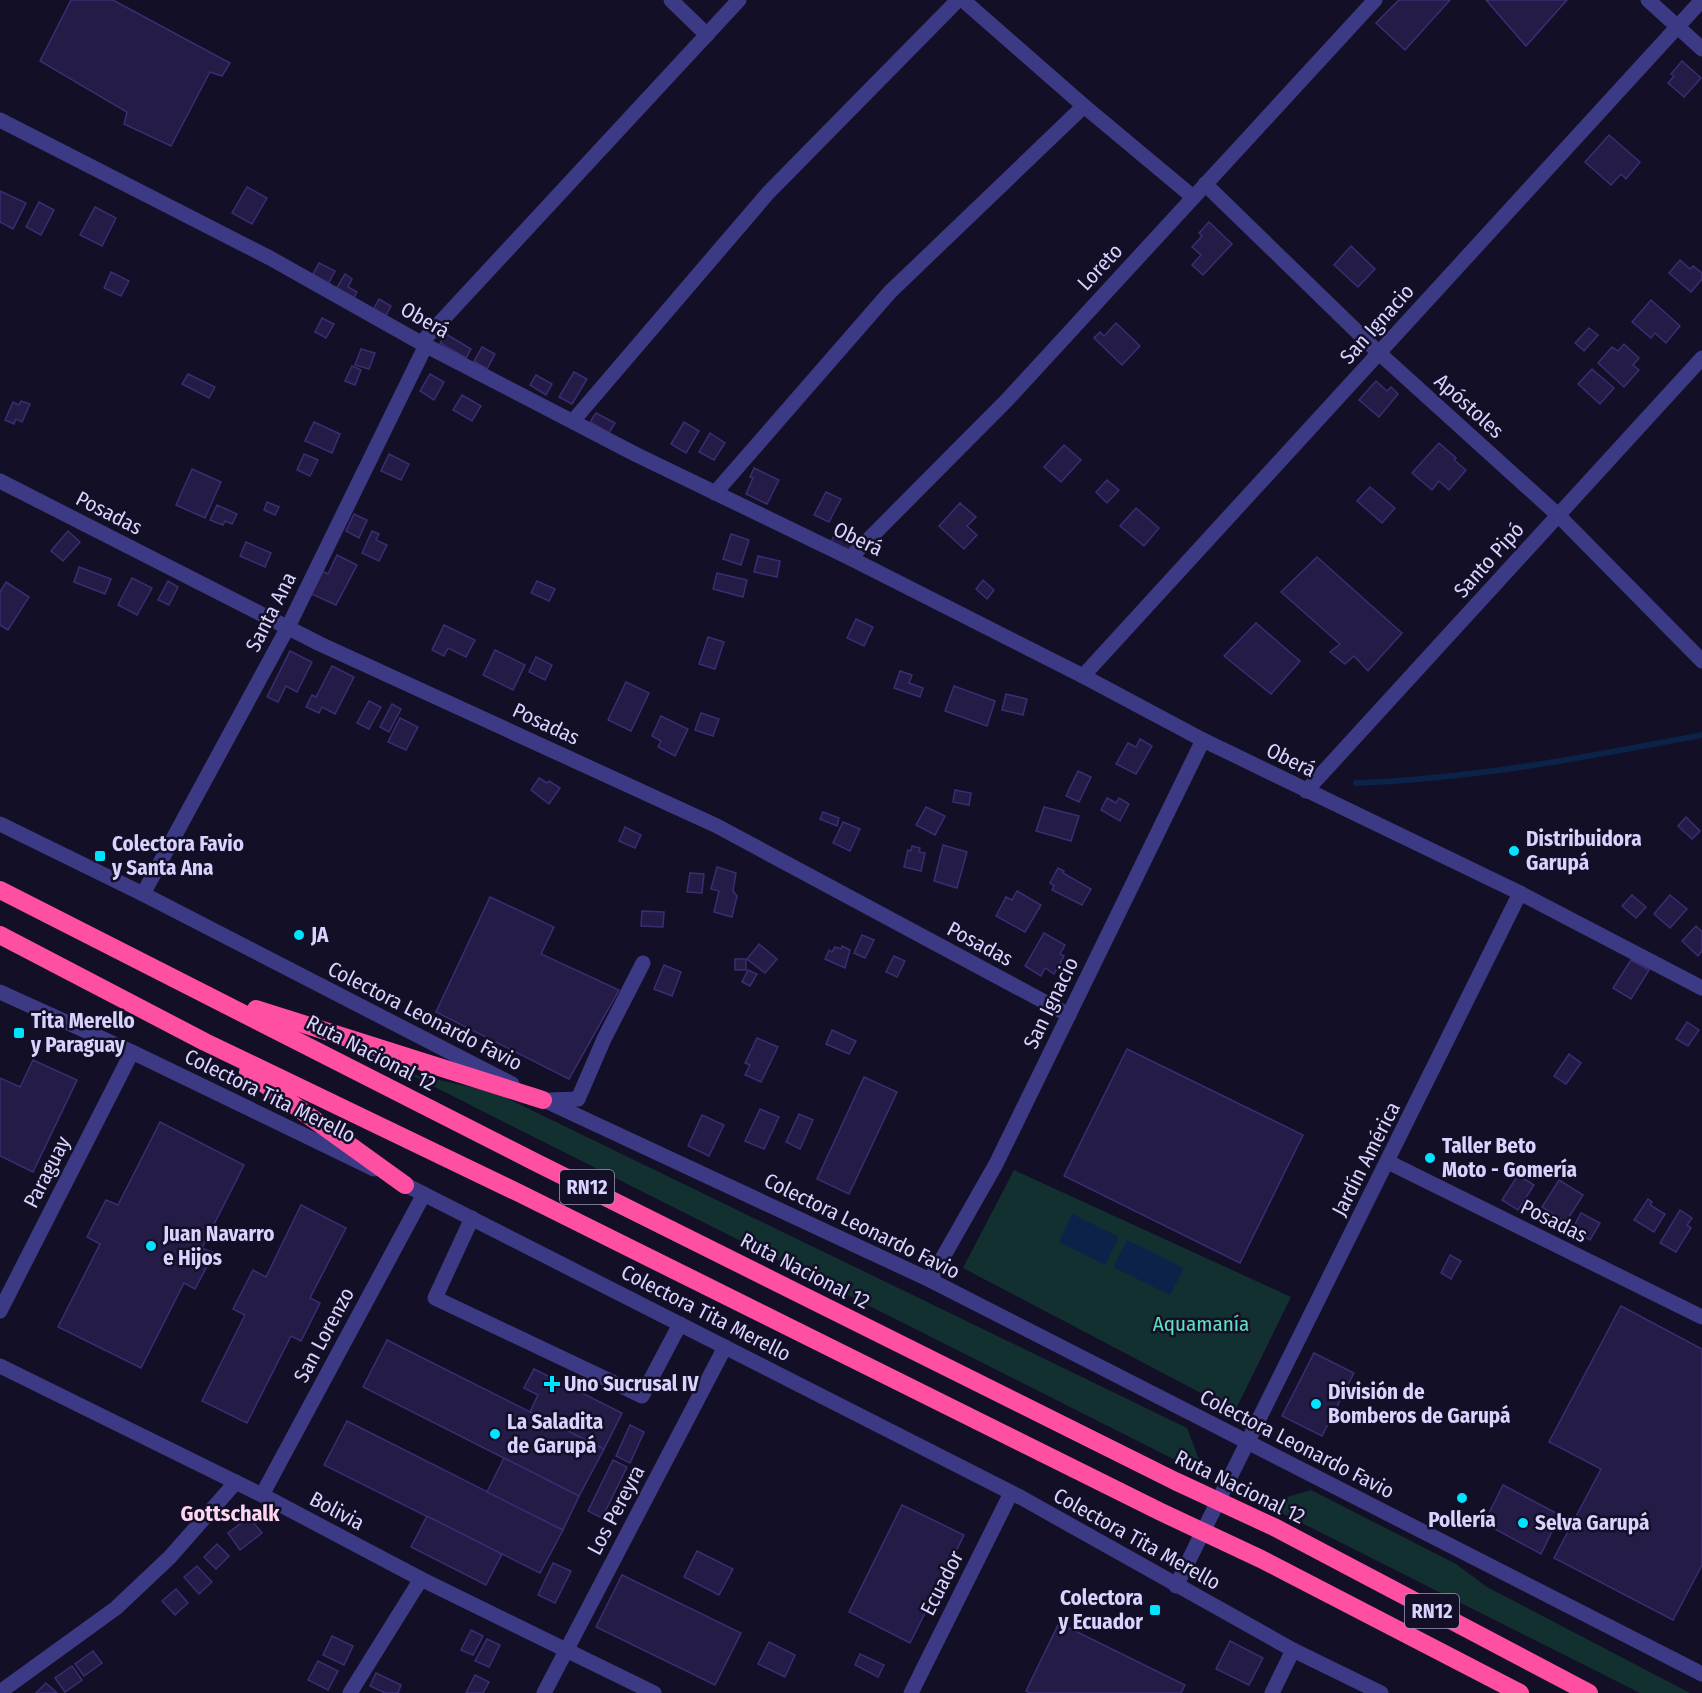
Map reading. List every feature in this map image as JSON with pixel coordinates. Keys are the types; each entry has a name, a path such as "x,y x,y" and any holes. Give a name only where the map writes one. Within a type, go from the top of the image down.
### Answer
{"highway":[{"name":"Ruta Nacional 12","path":"0,890 537,1163 1175,1481 1275,1528 1589,1693"},
{"name":"RN12","path":"0,935 205,1042 519,1192 1161,1512 1261,1559 1520,1693"},
{"path":"206,993 543,1100"},
{"path":"205,1042 405,1185"}],"street":[{"path":"671,0 707,35"},
{"name":"Santa Ana","path":"143,894 288,627 424,344 739,0"},
{"path":"573,422 768,193 958,0"},
{"path":"963,0 1084,106 1193,196"},
{"name":"Loreto","path":"850,558 1007,400 1375,0"},
{"path":"1648,0 1702,49"},
{"name":"San Ignacio","path":"1083,676 1702,0"},
{"path":"715,493 890,292 1084,106"},
{"name":"Oberá","path":"0,120 270,258 424,344 573,422 850,558 1083,676 1203,740 1520,893 1702,988"},
{"name":"Apóstoles","path":"1205,184 1379,353 1558,515 1702,661"},
{"name":"Santo Pipó","path":"1306,791 1702,358"},
{"name":"Posadas","path":"0,481 320,644 717,826 1069,1015"},
{"name":"San Ignacio","path":"930,1280 996,1164 1203,740"},
{"name":"Colectora Leonardo Favio","path":"0,824 143,894 543,1100 930,1280 1702,1674"},
{"name":"Jardín América","path":"1176,1586 1520,893"},
{"path":"543,1100 578,1099 604,1039 643,963"},
{"name":"Colectora Tita Merello","path":"0,992 132,1053 472,1218 1011,1492 1293,1650 1381,1693"},
{"name":"Paraguay","path":"0,1311 132,1053"},
{"name":"Posadas","path":"1388,1162 1702,1317"},
{"name":"San Lorenzo","path":"262,1495 424,1194"},
{"path":"472,1218 435,1298 642,1396 680,1324"},
{"name":"Los Pereyra","path":"544,1693 725,1347"},
{"name":"Bolivia","path":"0,1366 262,1495 421,1579 654,1693"},
{"path":"0,1692 116,1608 170,1557 236,1482"},
{"name":"Ecuador","path":"911,1693 1011,1492"},
{"path":"350,1693 421,1579"},
{"path":"1272,1693 1293,1650"}],"green space":[{"path":"407,1073 494,1092 1187,1428 1205,1475"},
{"name":"Aquamanía","path":"1014,1170 1291,1297 1235,1411 963,1268"},
{"path":"1311,1490 1456,1564 1487,1587 1690,1693 1640,1693 1264,1504"}],"water":[{"path":"1072,1214 1119,1237 1105,1265 1059,1242"},
{"path":"1127,1240 1184,1268 1170,1295 1113,1267"}],"building":[{"path":"71,0 113,0 230,63 222,76 210,72 171,146 124,124 127,112 40,61"},
{"path":"1399,0 1450,0 1405,50 1376,23"},
{"path":"1486,0 1567,0 1526,46"},
{"path":"1682,61 1701,78 1684,97 1668,83 1674,76 1671,74"},
{"path":"1609,135 1640,162 1626,179 1621,174 1611,185 1585,162"},
{"path":"247,187 267,198 252,224 232,213"},
{"path":"0,191 26,203 13,229 0,222"},
{"path":"39,202 54,210 41,235 26,227"},
{"path":"95,207 116,218 102,246 80,235"},
{"path":"1209,222 1232,244 1203,275 1192,265 1201,255 1192,247 1202,236 1199,233"},
{"path":"1351,246 1375,269 1358,287 1334,265"},
{"path":"1680,260 1690,269 1693,266 1702,273 1702,279 1691,292 1669,273"},
{"path":"319,263 335,271 327,286 311,278"},
{"path":"111,272 129,281 121,296 104,288"},
{"path":"345,274 352,279 348,287 357,292 353,299 336,289"},
{"path":"379,299 391,306 385,317 373,310"},
{"path":"1651,300 1680,326 1666,343 1655,333 1651,338 1632,322"},
{"path":"322,318 334,324 326,338 315,332"},
{"path":"1116,323 1140,346 1122,365 1094,338 1100,332 1104,336"},
{"path":"1589,328 1598,335 1584,351 1575,343"},
{"path":"446,334 471,349 466,358 440,343"},
{"path":"1624,344 1639,358 1633,365 1639,370 1624,387 1598,363 1612,347 1618,351"},
{"path":"482,347 495,354 487,369 474,361"},
{"path":"361,349 375,353 369,369 355,365"},
{"path":"352,366 361,370 355,385 345,381"},
{"path":"1592,369 1614,388 1600,404 1578,384"},
{"path":"574,372 587,379 572,404 559,397"},
{"path":"188,374 215,387 209,398 182,384"},
{"path":"430,374 444,382 434,400 420,391"},
{"path":"536,375 552,384 546,395 530,385"},
{"path":"1376,381 1387,391 1391,387 1398,394 1379,417 1359,400"},
{"path":"462,395 481,406 472,421 453,410"},
{"path":"21,401 30,404 22,422 16,419 14,424 5,420 13,402 19,405"},
{"path":"596,413 615,423 609,433 590,422"},
{"path":"314,422 340,434 332,453 305,441"},
{"path":"684,422 699,431 686,453 671,444"},
{"path":"710,433 725,443 714,460 699,452"},
{"path":"1439,443 1466,470 1449,490 1439,481 1432,490 1412,473"},
{"path":"1064,445 1081,460 1061,482 1044,467"},
{"path":"304,454 318,460 310,476 297,470"},
{"path":"389,454 409,464 401,480 381,471"},
{"path":"754,468 779,480 767,504 746,494 753,478 750,477"},
{"path":"192,469 221,482 205,518 176,505"},
{"path":"1107,480 1119,490 1107,503 1096,492"},
{"path":"1370,487 1395,508 1382,523 1357,501"},
{"path":"826,492 841,499 829,522 814,515"},
{"path":"267,502 279,507 275,515 264,510"},
{"path":"960,503 976,517 967,526 977,535 964,549 939,526"},
{"path":"217,505 237,514 232,524 225,521 223,525 210,520"},
{"path":"1136,508 1159,528 1144,546 1120,526"},
{"path":"354,514 367,520 359,538 346,531"},
{"path":"837,530 855,539 848,553 830,544"},
{"path":"68,531 80,542 63,561 51,551"},
{"path":"372,531 379,534 376,540 387,545 379,561 362,553"},
{"path":"731,534 749,540 741,565 723,559"},
{"path":"246,542 271,553 265,567 240,556"},
{"path":"337,555 357,565 336,605 307,592 318,569 328,574"},
{"path":"758,556 780,561 777,577 754,572"},
{"path":"1317,557 1402,633 1368,671 1354,656 1345,664 1330,652 1340,644 1281,592"},
{"path":"79,567 111,579 105,594 74,582"},
{"path":"717,573 747,580 743,597 713,589"},
{"path":"132,578 152,588 137,615 118,605"},
{"path":"983,580 994,590 987,599 976,589"},
{"path":"168,581 178,587 169,605 158,600"},
{"path":"537,581 555,589 549,601 531,593"},
{"path":"6,582 29,597 8,630 0,625 0,592"},
{"path":"856,619 873,627 864,646 847,638"},
{"path":"1256,623 1300,661 1271,694 1224,656"},
{"path":"444,625 475,640 466,657 448,648 444,656 432,650"},
{"path":"708,637 724,642 715,669 699,664"},
{"path":"495,650 525,665 513,690 483,675"},
{"path":"290,651 312,662 297,692 286,686 278,702 267,697"},
{"path":"536,657 552,665 545,680 529,672"},
{"path":"332,666 354,677 335,714 322,707 319,713 306,707 312,695 316,697"},
{"path":"900,671 912,675 909,683 923,688 920,697 894,688"},
{"path":"626,682 649,693 631,731 608,720"},
{"path":"954,686 995,701 987,726 945,711"},
{"path":"1006,694 1027,699 1023,715 1002,710"},
{"path":"369,701 381,707 369,729 357,723"},
{"path":"392,704 401,709 389,732 380,727"},
{"path":"701,713 719,719 713,736 695,730"},
{"path":"661,716 688,729 675,756 658,747 661,741 652,736"},
{"path":"400,718 418,727 406,750 388,742"},
{"path":"1140,739 1152,746 1136,774 1116,764 1128,743 1136,747"},
{"path":"1078,771 1091,777 1079,802 1066,796"},
{"path":"539,778 560,788 549,804 531,790"},
{"path":"955,790 971,793 969,805 953,802"},
{"path":"1107,798 1116,803 1119,798 1129,804 1120,821 1101,810"},
{"path":"926,807 945,816 935,835 916,825"},
{"path":"1044,807 1079,816 1071,841 1036,831"},
{"path":"823,812 839,818 837,826 820,819"},
{"path":"1686,817 1700,831 1692,839 1678,826"},
{"path":"843,822 860,829 850,851 833,843"},
{"path":"625,827 641,835 635,848 619,841"},
{"path":"943,845 967,852 957,888 934,881"},
{"path":"912,846 920,848 919,852 925,853 921,871 904,867 908,850 911,851"},
{"path":"717,867 736,873 733,891 737,896 732,917 714,912 719,891 711,889"},
{"path":"1058,868 1091,889 1082,905 1052,890 1054,886 1050,883"},
{"path":"690,873 704,874 702,893 687,892"},
{"path":"1017,891 1041,905 1025,932 996,916 1006,897 1012,900"},
{"path":"1632,895 1646,907 1636,918 1622,906"},
{"path":"1670,895 1687,909 1670,928 1654,914"},
{"path":"490,897 554,927 541,954 619,990 569,1079 436,1012"},
{"path":"642,911 664,912 663,927 641,926"},
{"path":"1696,926 1702,932 1702,951 1698,956 1682,941"},
{"path":"1044,933 1065,945 1060,954 1064,956 1054,974 1045,968 1041,976 1025,966"},
{"path":"862,935 874,940 865,958 854,953"},
{"path":"759,944 777,959 765,973 747,959"},
{"path":"842,946 850,950 845,968 825,959 829,950 832,952 835,947 841,949"},
{"path":"894,956 905,961 897,977 886,972"},
{"path":"735,959 746,959 746,970 735,970"},
{"path":"1631,960 1649,970 1631,999 1613,988"},
{"path":"664,965 681,972 672,996 654,989"},
{"path":"748,970 757,974 750,986 742,982"},
{"path":"1687,1022 1699,1030 1688,1046 1676,1039"},
{"path":"832,1030 856,1041 849,1054 826,1044"},
{"path":"757,1038 778,1047 761,1082 745,1075 750,1065 745,1063"},
{"path":"1127,1049 1303,1135 1240,1263 1064,1176"},
{"path":"1569,1054 1581,1063 1566,1084 1554,1076"},
{"path":"33,1060 77,1080 33,1172 0,1156 0,1078 20,1087"},
{"path":"864,1077 897,1092 849,1194 817,1179"},
{"path":"760,1109 779,1117 764,1149 745,1141"},
{"path":"799,1114 813,1120 800,1149 786,1142"},
{"path":"702,1115 724,1125 709,1156 688,1146"},
{"name":"Juan Navarro e Hijos","path":"160,1122 244,1165 202,1248 214,1253 195,1289 184,1283 141,1368 58,1327 100,1244 87,1237 106,1200 118,1205"},
{"path":"1518,1175 1534,1185 1518,1210 1502,1200"},
{"path":"1559,1180 1583,1195 1566,1222 1542,1207"},
{"path":"1648,1199 1652,1202 1650,1205 1665,1214 1654,1232 1634,1220"},
{"path":"301,1205 346,1228 310,1298 320,1303 301,1341 291,1336 247,1423 202,1401 245,1315 233,1309 253,1270 266,1277"},
{"path":"1680,1210 1692,1218 1687,1225 1691,1228 1676,1252 1660,1243"},
{"path":"1581,1213 1600,1223 1590,1240 1572,1230"},
{"path":"1450,1255 1461,1261 1451,1279 1441,1273"},
{"path":"1621,1306 1702,1349 1702,1565 1673,1620 1554,1558 1601,1469 1549,1442"},
{"path":"387,1340 604,1449 579,1496 363,1387"},
{"path":"1314,1353 1354,1373 1322,1436 1282,1416"},
{"path":"534,1369 622,1413 604,1449 530,1412 538,1395 524,1388"},
{"path":"347,1421 563,1530 540,1573 324,1465"},
{"path":"630,1425 644,1432 630,1463 616,1456"},
{"path":"504,1458 579,1496 563,1530 487,1492"},
{"path":"613,1460 627,1467 602,1518 588,1511"},
{"path":"1503,1485 1560,1515 1541,1554 1484,1523"},
{"path":"902,1505 964,1535 910,1643 849,1612"},
{"path":"427,1516 502,1554 486,1585 411,1547"},
{"path":"249,1517 262,1533 240,1550 228,1533"},
{"path":"217,1544 229,1556 216,1569 204,1557"},
{"path":"697,1551 733,1569 719,1595 684,1577"},
{"path":"553,1563 571,1571 555,1603 538,1595"},
{"path":"197,1566 212,1582 199,1594 184,1577"},
{"path":"622,1575 741,1633 715,1685 596,1627"},
{"path":"176,1589 188,1603 175,1615 162,1601"},
{"path":"1059,1623 1185,1685 1181,1693 1030,1693 1026,1691"},
{"path":"471,1630 483,1636 473,1655 461,1650"},
{"path":"332,1636 353,1646 344,1665 323,1655"},
{"path":"487,1639 500,1645 489,1667 475,1661"},
{"path":"1230,1641 1263,1658 1249,1685 1216,1669"},
{"path":"769,1642 795,1655 785,1677 758,1664"},
{"path":"93,1651 102,1663 84,1676 75,1664"},
{"path":"860,1654 884,1665 878,1677 855,1665"},
{"path":"318,1661 338,1671 328,1690 308,1680"},
{"path":"72,1666 82,1680 65,1692 55,1678"},
{"path":"376,1673 401,1685 398,1693 385,1693 370,1686"},
{"path":"475,1675 489,1682 483,1693 466,1693"},
{"path":"46,1683 57,1693 36,1693"}],"waterway":[{"path":"1356,783 1487,772 1702,735"}],"place":[{"name":"Distribuidora Garupá","path":"1514,851"},
{"name":"Colectora Favio y Santa Ana","path":"100,856"},
{"name":"JA","path":"299,935"},
{"name":"Tita Merello y Paraguay","path":"19,1033"},
{"name":"Taller Beto Moto - Gomería","path":"1430,1158"},
{"name":"Juan Navarro e Hijos","path":"151,1246"},
{"name":"Uno Sucrusal IV","path":"552,1384"},
{"name":"División de Bomberos de Garupá","path":"1316,1404"},
{"name":"La Saladita de Garupá","path":"495,1434"},
{"name":"Pollería","path":"1462,1498"},
{"name":"Selva Garupá","path":"1523,1523"},
{"name":"Colectora y Ecuador","path":"1155,1610"}],"district":[{"name":"Gottschalk","path":"230,1513"}]}
